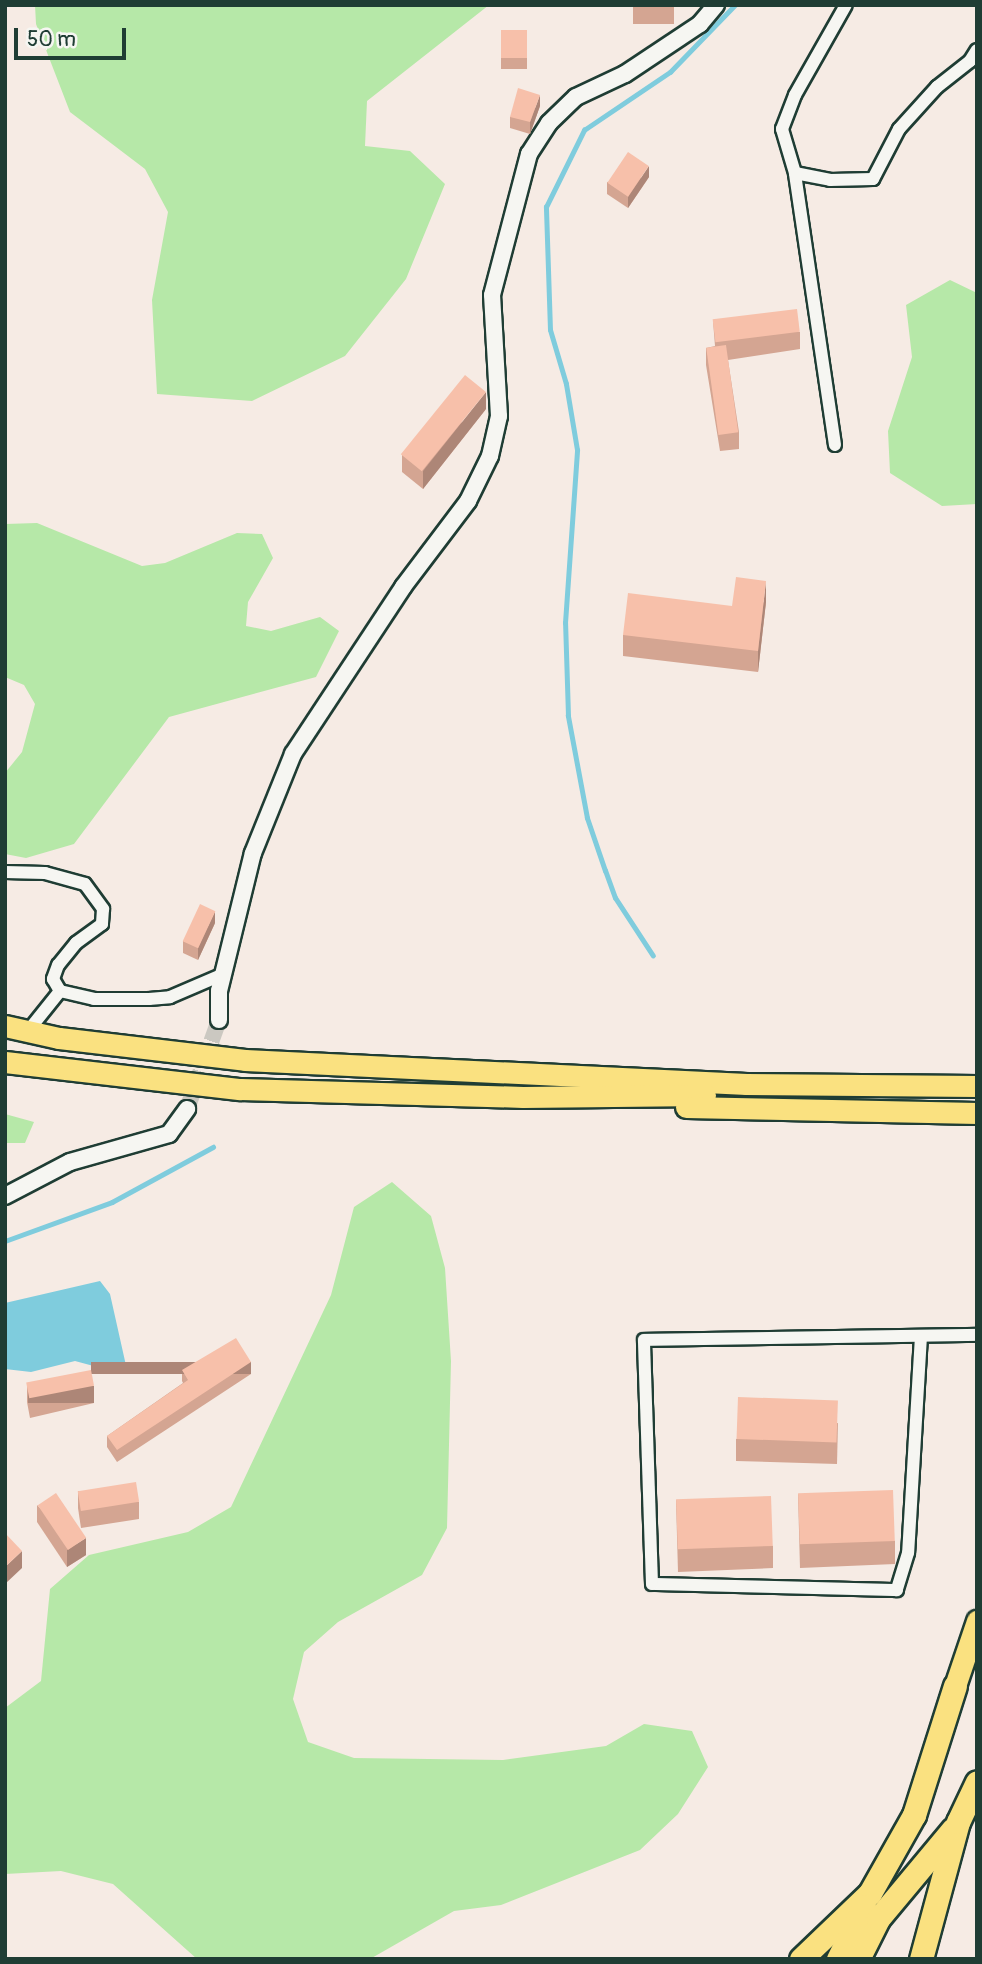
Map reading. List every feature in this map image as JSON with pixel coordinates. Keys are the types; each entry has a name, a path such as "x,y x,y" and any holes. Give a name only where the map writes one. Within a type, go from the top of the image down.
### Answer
{"highway":[{"path":"5,1026 245,1060 746,1084 977,1086"},
{"path":"5,1062 240,1090 523,1097 733,1094 977,1099"},
{"path":"525,1073 642,1069 977,1072"},
{"path":"523,1097 602,1107 977,1113"},
{"path":"838,1959 870,1893 914,1815 977,1621"},
{"path":"921,1959 958,1822 977,1782"},
{"path":"858,1959 878,1919 958,1822"},
{"path":"801,1959 870,1893"}],"street":[{"path":"219,1020 224,974 253,853 293,754 403,587 468,501 490,456 499,416 492,295 529,155 549,122 576,97 625,74 700,24 716,5"},
{"path":"835,445 795,173 782,129 795,95 846,5"},
{"path":"795,173 830,180 873,179 899,129 937,88 970,61 977,50"},
{"path":"5,872 45,873 85,884 103,909 102,924 76,943 58,965 53,979 60,992"},
{"path":"60,992 94,999 160,998 224,974"},
{"path":"28,1031 60,992"},
{"path":"5,1196 70,1161 169,1134 187,1109"},
{"path":"921,1336 908,1553 897,1590 652,1584 644,1340 977,1335"}],"green space":[{"path":"35,5 489,5 367,101 365,146 410,151 445,184 406,279 345,356 252,401 157,394 152,300 168,212 145,169 70,112 36,24"},
{"path":"950,280 977,293 977,504 942,506 890,473 888,431 912,357 906,305"},
{"path":"37,523 142,566 165,563 237,533 262,534 273,558 248,602 246,626 271,631 320,617 339,631 316,677 169,717 74,844 26,858 5,854 5,773 22,752 35,704 24,685 5,677 5,524"},
{"path":"5,1114 34,1122 25,1143 5,1143"},
{"path":"392,1182 431,1216 445,1268 451,1361 447,1528 422,1575 338,1622 304,1652 293,1699 308,1742 354,1758 503,1760 606,1746 644,1724 692,1731 708,1767 678,1814 640,1850 501,1905 454,1911 370,1959 197,1959 113,1884 61,1871 5,1874 5,1708 41,1681 50,1589 89,1555 188,1532 231,1507 331,1295 354,1207"}],"water":[{"path":"100,1281 110,1294 127,1370 112,1371 75,1361 31,1372 5,1369 5,1303"}],"building":[{"path":"501,30 527,30 527,58 501,58"},
{"path":"518,88 540,95 530,122 510,117"},
{"path":"628,152 649,166 628,197 607,183"},
{"path":"797,309 800,332 715,342 713,319"},
{"path":"726,345 738,432 718,435 706,348"},
{"path":"465,375 486,392 422,471 401,454"},
{"path":"736,577 766,581 758,651 623,635 628,593 732,606"},
{"path":"200,904 215,911 198,948 183,941"},
{"path":"236,1338 251,1362 117,1450 107,1436 188,1380 182,1370"},
{"path":"91,1370 94,1386 29,1398 26,1383"},
{"path":"738,1397 838,1400 836,1442 737,1439"},
{"path":"136,1482 139,1502 81,1511 78,1491"},
{"path":"893,1490 895,1541 800,1544 798,1493"},
{"path":"56,1493 86,1538 68,1550 38,1505"},
{"path":"771,1496 773,1546 678,1549 676,1499"},
{"path":"5,1533 22,1551 5,1567"}],"waterway":[{"path":"653,956 615,898 605,871 587,818 568,716 565,623 577,450 566,384 550,330 546,207 584,130 670,72 735,5"},
{"path":"5,1241 112,1202 213,1147"}],"tunnel":[{"path":"187,1109 219,1020"}]}
